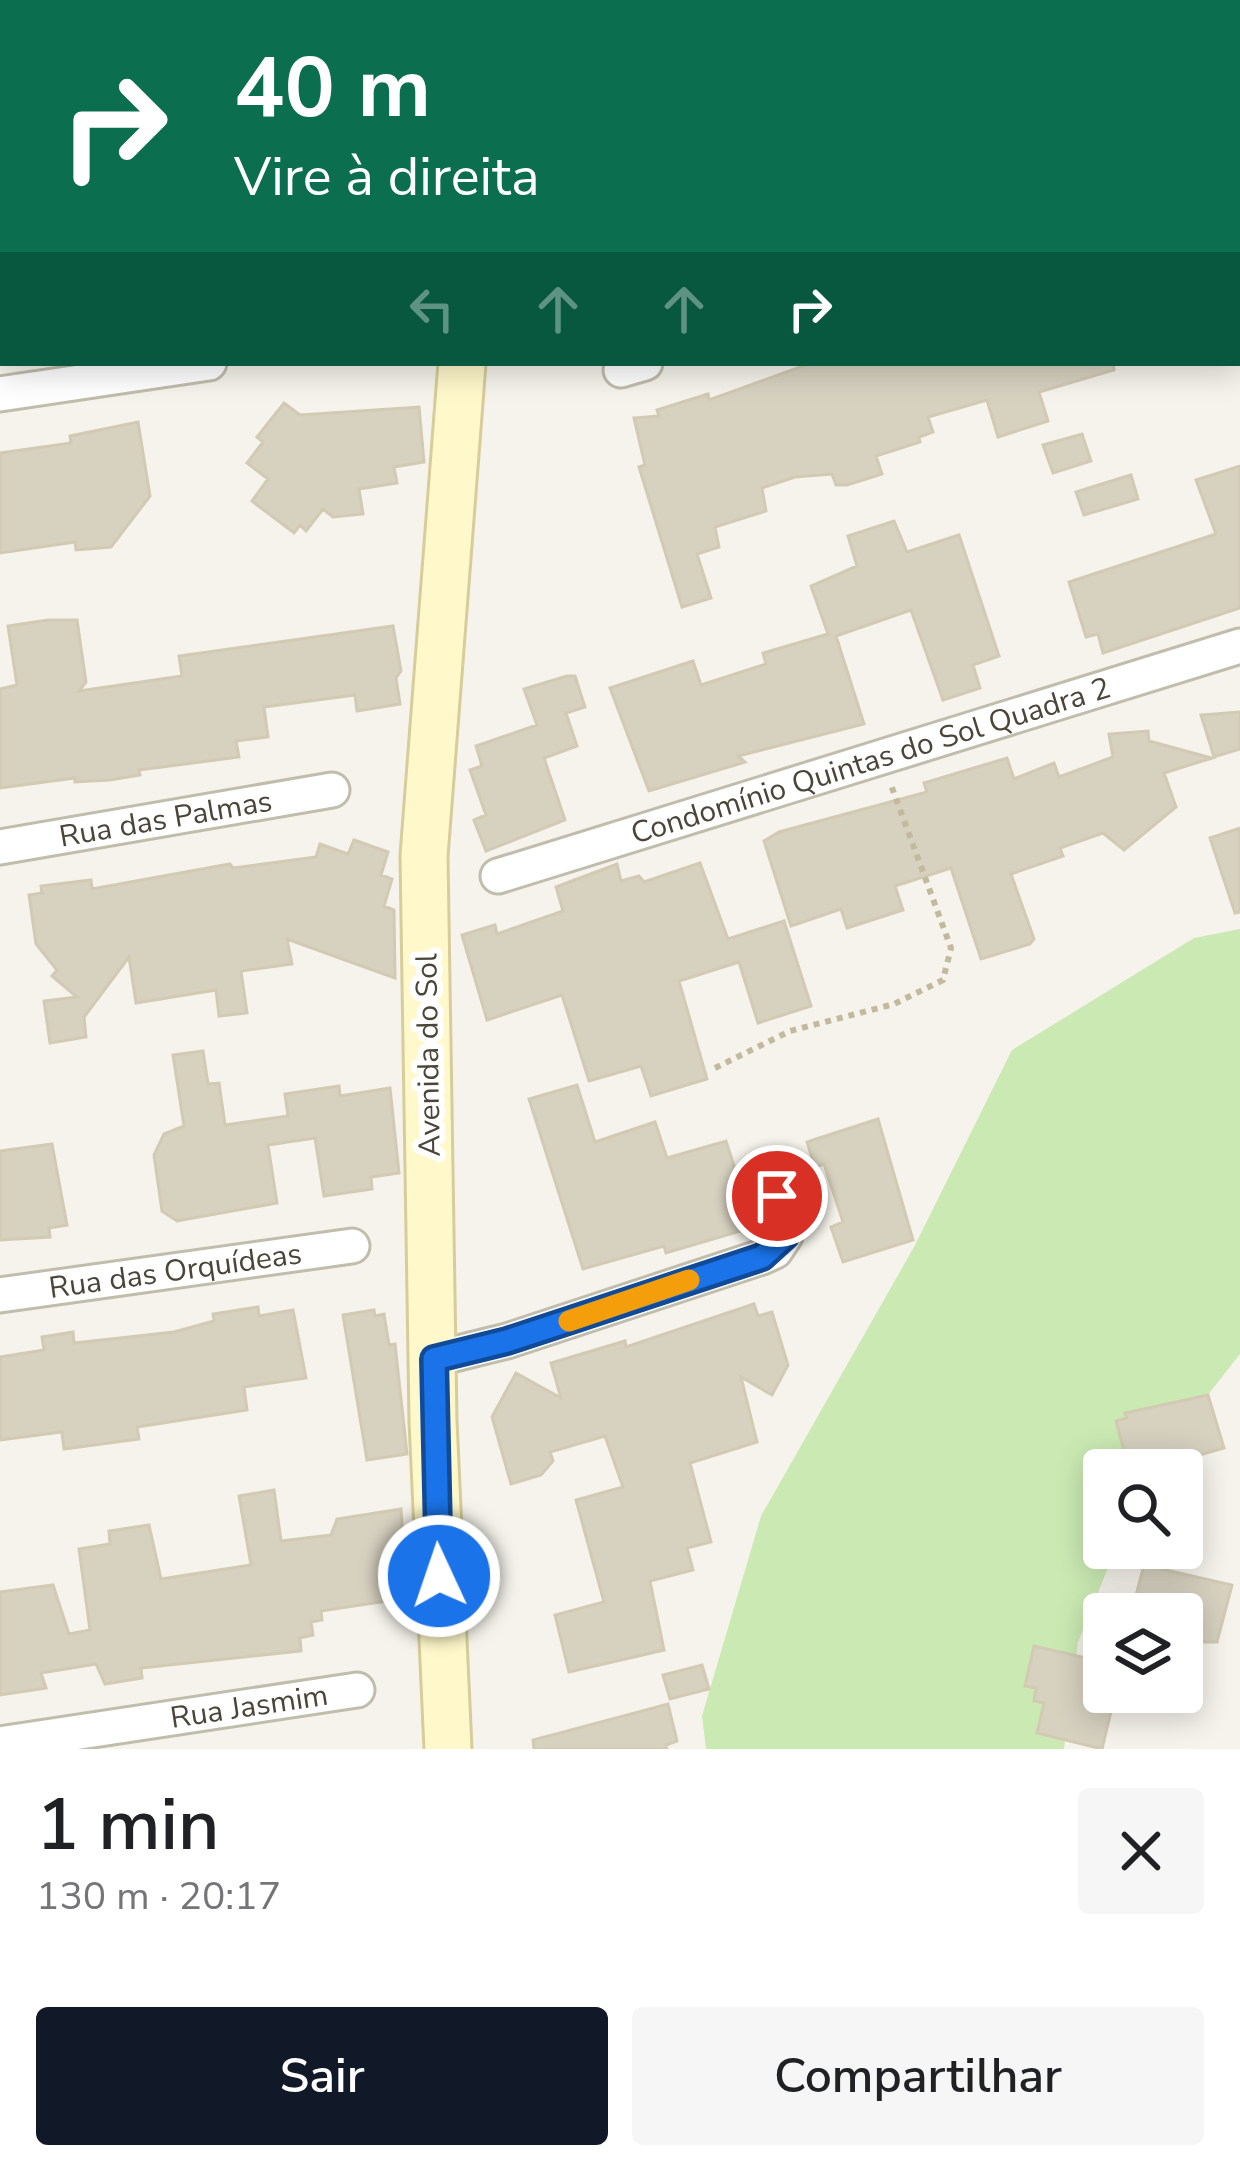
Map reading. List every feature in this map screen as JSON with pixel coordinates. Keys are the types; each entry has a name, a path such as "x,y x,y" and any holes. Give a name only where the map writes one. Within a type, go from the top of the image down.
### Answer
{"street":[{"path":"0,394 189,366"},
{"name":"Avenida do Sol","path":"448,1749 424,856 462,366"},
{"name":"Condomínio Quintas do Sol Quadra 2","path":"498,876 1240,646"},
{"name":"Rua das Palmas","path":"0,847 332,790"},
{"path":"434,1359 507,1341 762,1257 785,1236 777,1196"},
{"name":"Rua das Orquídeas","path":"0,1295 352,1246"},
{"name":"Rua Jasmim","path":"0,1744 358,1690"}],"path":[{"path":"715,1068 790,1031 894,1004 943,980 950,948 946,932 881,760"}],"green space":[{"path":"1240,929 1240,1354 1165,1449 1083,1449 1083,1569 1108,1569 1098,1593 1083,1593 1083,1630 1064,1749 706,1749 702,1716 761,1516 914,1247 1012,1050 1194,938"}],"building":[{"path":"803,366 1113,366 1114,370 1039,392 1048,421 998,437 987,400 928,417 933,432 919,437 920,442 876,456 882,474 847,485 836,485 832,474 795,477 762,488 766,511 715,527 719,547 697,554 711,598 682,607 639,467 645,465 634,418 659,416 657,410 708,394 709,400"},
{"path":"284,403 300,415 419,407 424,462 394,467 397,483 359,489 363,514 333,517 323,509 306,531 300,525 294,533 252,501 268,479 247,463 263,442 257,437"},
{"path":"138,422 150,496 111,547 76,550 75,542 0,553 0,453 71,443 70,436"},
{"path":"1082,434 1091,461 1053,473 1043,445"},
{"path":"1240,466 1240,608 1103,653 1098,634 1086,637 1069,582 1216,534 1196,480"},
{"path":"1131,475 1138,499 1084,515 1076,492"},
{"path":"894,521 907,552 959,535 999,656 973,665 980,688 943,700 911,610 836,636 864,724 738,756 745,762 649,791 610,688 693,661 701,685 766,664 763,653 828,634 811,586 857,566 848,536"},
{"path":"77,620 86,682 79,691 182,676 179,656 393,626 401,671 396,678 400,704 357,711 355,695 264,707 268,737 236,741 239,757 139,770 140,775 110,780 75,782 75,778 0,788 0,689 17,685 8,626"},
{"path":"575,676 585,707 566,713 577,746 544,758 565,820 486,851 474,820 486,815 470,770 482,766 476,746 537,725 524,689"},
{"path":"1240,712 1240,749 1214,757 1201,715"},
{"path":"1148,731 1149,741 1212,758 1164,773 1176,807 1124,850 1103,833 1060,848 1063,856 1011,874 1034,939 1030,944 981,959 951,868 895,886 903,910 847,928 841,909 791,926 764,841 779,832 927,792 924,783 1007,758 1014,779 1054,763 1059,777 1113,757 1109,734"},
{"path":"1240,828 1240,912 1235,913 1210,838"},
{"path":"354,840 388,852 381,875 392,879 384,906 394,910 395,978 287,939 292,964 241,971 247,1013 219,1016 216,990 136,1003 129,957 84,1017 86,1037 50,1043 44,1001 77,997 52,976 57,970 36,944 29,895 42,893 41,886 91,880 92,889 230,864 233,868 316,857 320,844 348,854"},
{"path":"700,863 728,939 784,921 811,1006 758,1023 739,962 679,981 707,1079 651,1096 641,1066 589,1081 562,995 487,1020 462,935 495,925 497,934 563,911 556,887 617,864 621,881 639,876 644,882"},
{"path":"203,1051 208,1084 219,1083 225,1125 288,1116 285,1094 339,1086 340,1096 390,1088 399,1173 371,1177 372,1189 324,1196 315,1138 268,1145 277,1203 177,1221 162,1211 154,1155 164,1134 184,1126 173,1055"},
{"path":"577,1085 595,1142 655,1122 667,1158 726,1141 754,1227 666,1253 664,1246 583,1269 529,1099"},
{"path":"878,1119 913,1240 843,1262 831,1227 843,1222 824,1164 815,1167 807,1142"},
{"path":"52,1144 67,1225 49,1228 50,1237 0,1240 0,1151"},
{"path":"754,1304 758,1316 772,1312 788,1365 772,1395 741,1377 757,1442 690,1463 711,1542 687,1548 693,1570 650,1581 664,1650 569,1672 555,1615 604,1602 576,1500 623,1487 605,1436 550,1452 553,1461 541,1475 511,1484 492,1417 516,1373 561,1398 551,1363 625,1341 626,1347"},
{"path":"258,1307 259,1316 293,1310 306,1378 244,1387 247,1410 137,1427 139,1439 64,1449 62,1432 0,1440 0,1357 44,1350 42,1337 73,1332 74,1343 174,1332 214,1321 213,1314"},
{"path":"374,1310 375,1316 384,1314 389,1345 395,1344 407,1454 367,1460 343,1315"},
{"path":"1208,1395 1224,1448 1203,1454 1203,1449 1123,1449 1116,1421 1127,1418 1125,1413"},
{"path":"274,1490 281,1541 331,1535 337,1519 401,1509 407,1598 321,1611 322,1620 311,1622 313,1635 300,1638 301,1651 141,1668 142,1678 105,1684 96,1664 41,1673 46,1688 0,1695 0,1592 53,1585 69,1634 90,1630 79,1549 110,1544 109,1531 149,1525 161,1579 251,1565 239,1496"},
{"path":"1143,1569 1232,1585 1217,1642 1203,1642 1203,1593 1137,1593"},
{"path":"1034,1646 1083,1657 1083,1713 1111,1713 1102,1749 1037,1733 1044,1703 1034,1701 1036,1688 1025,1686"},
{"path":"702,1665 709,1689 670,1699 663,1675"},
{"path":"668,1704 677,1741 666,1745 667,1749 534,1749 533,1740"}],"slow traffic":[{"path":"569,1321 689,1280"}],"route":[{"path":"439,1576 434,1359 507,1341 775,1251 785,1236 777,1196"}]}
